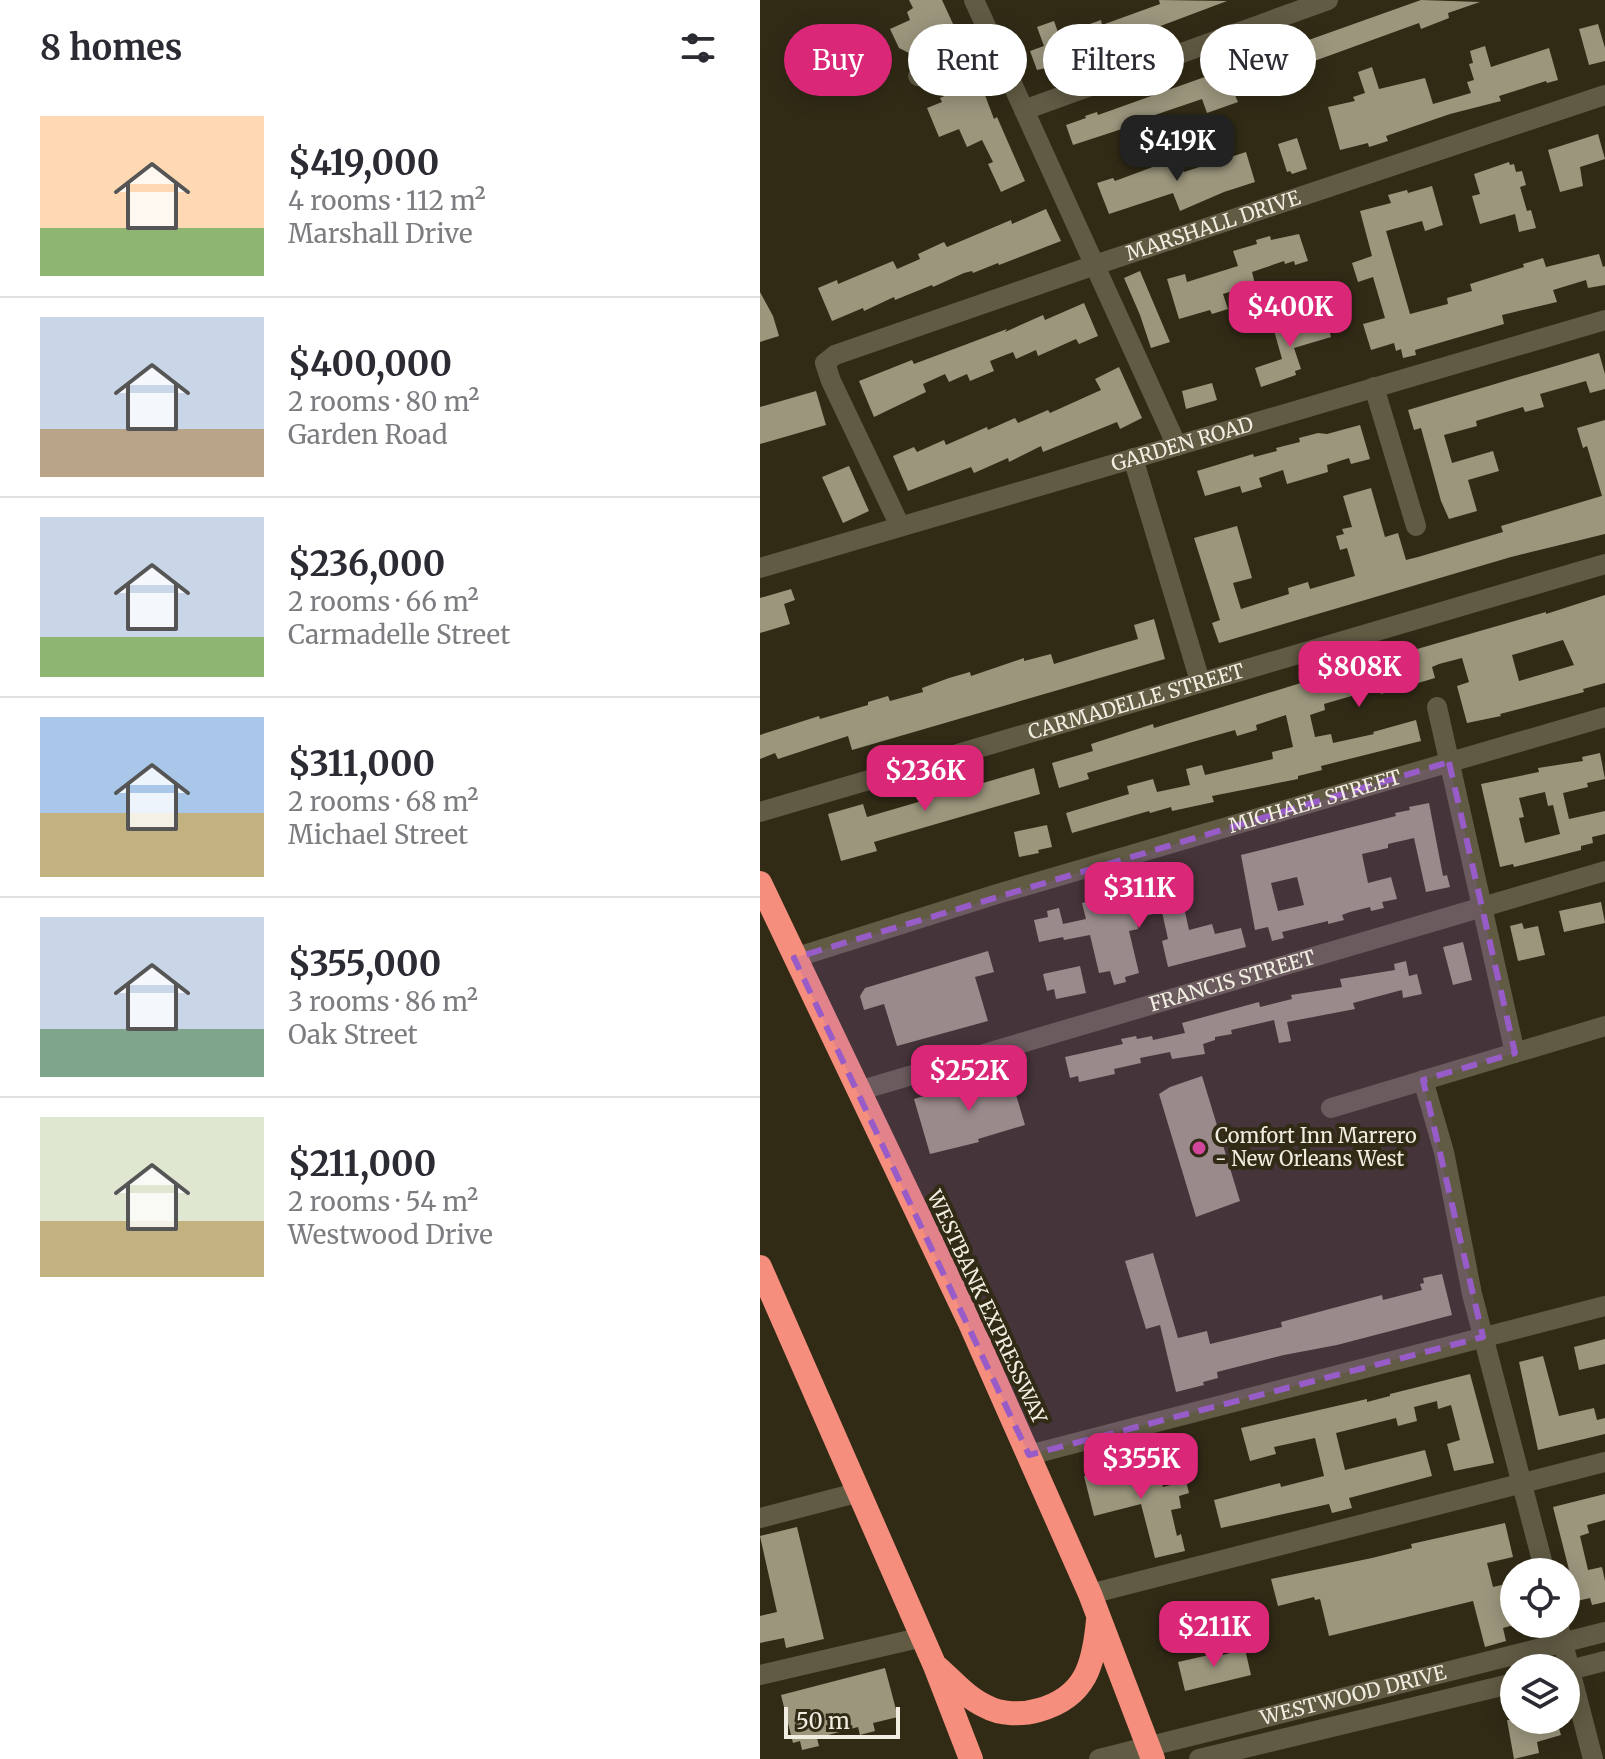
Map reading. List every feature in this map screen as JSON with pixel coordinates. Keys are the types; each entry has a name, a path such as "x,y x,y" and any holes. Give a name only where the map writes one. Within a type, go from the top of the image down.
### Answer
{"highway":[{"name":"WESTBANK EXPRESSWAY","path":"760,883 969,1321 1094,1605 1151,1752"},
{"path":"760,1267 923,1637 971,1759"},
{"path":"935,1666 984,1706 1016,1714 1060,1703 1080,1686 1095,1649 1094,1605"}],"street":[{"path":"974,0 985,24"},
{"path":"1024,110 1328,0"},
{"name":"MARSHALL DRIVE","path":"900,526 831,381 825,363 835,355 1605,95"},
{"path":"1018,96 1177,446"},
{"name":"GARDEN ROAD","path":"760,568 1605,320"},
{"path":"1374,387 1416,526"},
{"path":"1133,458 1200,681"},
{"name":"CARMADELLE STREET","path":"760,812 1605,564"},
{"path":"1437,707 1515,1053"},
{"name":"MICHAEL STREET","path":"794,958 997,894 1605,717"},
{"name":"FRANCIS STREET","path":"858,1091 1605,871"},
{"path":"1331,1108 1605,1026"},
{"path":"1423,1080 1444,1152 1483,1337 1541,1558"},
{"path":"1029,1455 1605,1306"},
{"path":"1094,1605 1605,1462"},
{"path":"760,1518 860,1492"},
{"name":"WESTWOOD DRIVE","path":"1580,1633 1605,1632"},
{"path":"760,1675 923,1637"},
{"name":"WESTWOOD DRIVE","path":"1099,1759 1151,1752 1544,1638"},
{"path":"1580,1667 1605,1661"},
{"name":"WESTWOOD DRIVE","path":"1199,1759 1500,1686"},
{"path":"1580,1713 1593,1759"}],"highlighted area":[{"path":"1449,762 1515,1053 1423,1080 1483,1337 1029,1455 794,958"}],"building":[{"path":"909,0 942,0 953,24 908,24 908,52 899,48 892,28 910,20 907,12 913,8"},
{"path":"1159,0 1227,1 1166,24 1105,24 1160,4"},
{"path":"1421,0 1480,2 1448,13 1449,18 1421,29 1419,23 1316,60 1316,37"},
{"path":"1598,24 1605,48 1605,61 1589,65 1579,29"},
{"path":"1043,25 1043,43 1037,27"},
{"path":"1043,46 1043,69 1037,70 1030,51"},
{"path":"1485,46 1491,67 1549,48 1558,80 1499,96 1501,101 1450,114 1386,136 1388,141 1340,150 1328,107 1355,101 1353,97 1365,93 1358,72 1372,67 1379,89 1425,78 1433,104 1471,93 1467,82 1474,80 1469,64 1473,63 1470,51"},
{"path":"1200,79 1200,96 1235,96 1238,102 1207,113 1202,99 1152,116 1158,133 1137,141 1131,126 1073,145 1066,125 1085,116 1097,112 1098,115 1151,96 1184,96 1184,84"},
{"path":"985,96 1025,181 1001,192 988,164 993,162 982,140 967,147 959,129 939,137 927,108 942,102 940,98"},
{"path":"1598,134 1605,159 1580,167 1583,186 1560,192 1548,150"},
{"path":"1297,138 1307,169 1292,174 1287,172 1278,144"},
{"path":"1246,152 1255,182 1180,211 1173,193 1109,214 1097,183 1113,178 1115,181 1177,158 1184,172"},
{"path":"1509,162 1510,165 1514,164 1516,172 1522,171 1526,185 1520,187 1536,228 1519,232 1515,214 1480,224 1472,196 1480,194 1474,174"},
{"path":"1432,186 1443,225 1425,231 1422,221 1386,231 1410,314 1448,304 1447,298 1472,291 1470,284 1543,258 1546,267 1599,254 1605,266 1605,285 1588,288 1586,280 1553,290 1557,302 1502,315 1504,324 1415,350 1416,355 1403,358 1401,349 1396,351 1394,343 1371,350 1363,324 1385,318 1373,277 1358,282 1352,263 1372,256 1360,211 1391,203 1388,195"},
{"path":"1046,209 1061,241 832,321 818,288 837,280 838,284 893,261 897,269 920,259 918,254 944,242 947,247"},
{"path":"1299,234 1308,261 1295,265 1294,261 1285,264 1284,261 1252,272 1255,284 1223,294 1228,309 1212,314 1210,310 1179,319 1167,279 1185,274 1187,282 1238,266 1233,251 1257,244 1256,240 1270,236 1271,240"},
{"path":"1140,271 1170,342 1151,348 1124,278"},
{"path":"760,292 773,316 779,336 760,342"},
{"path":"1084,303 1098,336 1079,344 1076,339 1038,356 1036,350 1016,359 1013,352 990,361 994,371 970,381 967,374 949,382 945,374 923,384 926,392 874,417 859,381 1007,329 1005,332 1043,315 1045,320"},
{"path":"1295,316 1300,330 1327,322 1331,337 1294,348 1301,369 1295,371 1296,375 1261,387 1255,368 1282,359 1272,323"},
{"path":"1599,353 1605,374 1605,389 1590,393 1586,381 1540,394 1544,407 1525,412 1523,407 1476,421 1477,426 1444,435 1452,463 1493,451 1499,471 1468,480 1477,511 1449,519 1421,428 1414,430 1408,410"},
{"path":"1119,367 1142,418 1120,429 1117,422 1043,452 1041,446 1009,462 1008,458 974,473 971,467 908,491 893,456 914,447 917,452 944,440 946,445 1015,418 1018,423 1048,410 1050,413 1101,390 1095,379"},
{"path":"1212,383 1217,400 1186,409 1182,391"},
{"path":"816,391 826,425 760,444 760,407"},
{"path":"1605,420 1605,534 1511,557 1219,643 1212,623 1220,620 1194,538 1237,526 1252,578 1233,583 1241,609 1289,594 1288,588 1308,582 1310,589 1355,576 1347,548 1340,550 1336,536 1344,534 1342,529 1352,527 1343,496 1371,488 1385,537 1398,533 1406,560 1503,532 1501,526 1602,496 1587,446 1583,448 1577,428"},
{"path":"1360,425 1370,459 1351,464 1349,458 1327,465 1328,472 1287,484 1283,470 1259,478 1262,487 1242,493 1240,486 1205,496 1197,471 1253,454 1254,457 1277,451 1276,448 1300,442 1299,438"},
{"path":"849,466 869,511 843,523 822,477"},
{"path":"791,589 795,600 784,604 790,624 760,633 760,598"},
{"path":"1605,595 1605,683 1583,689 1584,692 1467,723 1457,686 1469,682 1462,658 1439,664 1432,667 1435,678 1381,694 1379,688 1324,704 1325,710 1310,715 1315,737 1331,734 1333,743 1416,720 1421,741 1321,766 1322,770 1298,776 1298,779 1212,796 1214,802 1172,811 1171,807 1149,811 1072,833 1066,813 1129,794 1127,786 1153,779 1157,792 1190,785 1186,769 1202,765 1205,775 1273,759 1272,752 1293,747 1286,715 1256,725 1257,730 1237,736 1235,730 1087,773 1089,779 1059,788 1052,763 1093,751 1091,744","holes":["1563,640 1574,665 1519,681 1512,655"]},
{"path":"1154,619 1165,659 852,750 848,736 778,759 775,753 760,759 760,735 819,716 820,719 868,705 868,702 888,696 890,701 923,692 922,688 949,678 970,672 971,676 1024,658 1024,661 1051,654 1054,664 1138,639 1134,625"},
{"path":"1600,753 1605,779 1563,793 1569,819 1605,811 1605,834 1592,837 1593,843 1581,846 1581,850 1514,867 1513,864 1500,867 1481,784 1539,772 1538,768 1583,761 1582,757","holes":["1545,792 1548,806 1553,805 1560,834 1525,843 1519,818 1524,817 1519,798"]},
{"path":"1034,768 1040,794 874,842 877,851 841,861 828,814 863,804 867,817"},
{"path":"1429,803 1443,876 1447,875 1450,887 1426,892 1414,838 1362,854 1368,883 1391,877 1397,899 1382,902 1384,908 1371,911 1370,907 1342,915 1344,920 1282,932 1284,938 1272,941 1268,927 1255,930 1241,855 1396,816 1395,813 1410,810 1409,807","holes":["1297,877 1304,905 1278,911 1271,883"]},
{"path":"1047,825 1052,847 1019,857 1014,832"},
{"path":"1177,875 1189,930 1212,924 1215,934 1241,928 1246,947 1168,967 1162,941 1168,939 1162,912 1136,918 1138,929 1129,931 1139,973 1125,977 1126,982 1114,985 1110,971 1099,973 1090,935 1039,942 1034,920 1048,917 1047,911 1059,908 1063,924 1086,919 1082,903 1126,891 1128,899 1158,892 1155,880"},
{"path":"1601,902 1605,923 1564,932 1559,911"},
{"path":"1522,923 1524,929 1538,926 1545,955 1518,961 1510,926"},
{"path":"1463,942 1472,980 1453,985 1443,947"},
{"path":"988,951 994,972 975,977 988,1021 897,1046 884,1004 864,1010 860,996 865,988"},
{"path":"1406,961 1409,976 1417,974 1422,994 1403,998 1402,990 1353,1003 1355,1009 1287,1022 1291,1041 1279,1043 1274,1020 1215,1037 1215,1040 1203,1044 1205,1054 1172,1059 1170,1052 1140,1058 1141,1063 1114,1069 1115,1074 1079,1082 1078,1076 1070,1078 1065,1057 1123,1044 1121,1039 1136,1036 1137,1039 1152,1036 1153,1040 1185,1033 1182,1023 1259,1002 1260,1007 1292,999 1291,995 1342,987 1340,979 1395,970 1394,964"},
{"path":"1080,966 1086,993 1056,999 1054,989 1047,991 1043,974"},
{"path":"1009,1071 1025,1125 978,1139 979,1142 930,1154 914,1099"},
{"name":"Comfort Inn Marrero - New Orleans West","path":"1202,1076 1240,1201 1196,1217 1159,1094"},
{"path":"1153,1253 1178,1338 1207,1331 1210,1344 1282,1327 1281,1322 1382,1295 1383,1300 1422,1290 1420,1284 1424,1283 1423,1278 1442,1274 1452,1315 1217,1372 1218,1378 1203,1382 1204,1385 1176,1392 1160,1325 1146,1329 1125,1261"},
{"path":"1605,1339 1605,1364 1579,1370 1574,1347"},
{"path":"1543,1356 1559,1416 1594,1408 1597,1420 1605,1418 1605,1434 1538,1450 1519,1362"},
{"path":"1470,1374 1494,1463 1454,1471 1447,1444 1460,1440 1451,1405 1438,1409 1437,1401 1414,1407 1417,1421 1398,1426 1396,1418 1336,1433 1345,1470 1425,1450 1432,1476 1349,1498 1352,1508 1332,1513 1329,1504 1221,1528 1214,1500 1280,1483 1281,1487 1324,1476 1315,1438 1274,1447 1276,1454 1250,1461 1241,1428 1367,1399 1367,1402"},
{"path":"1156,1458 1163,1487 1186,1481 1189,1493 1179,1496 1181,1508 1171,1510 1177,1536 1181,1534 1185,1551 1155,1558 1141,1504 1094,1516 1084,1476"},
{"path":"1605,1494 1605,1520 1587,1525 1589,1533 1580,1536 1588,1570 1602,1567 1605,1602 1592,1605 1590,1598 1580,1600 1580,1558 1566,1558 1553,1507"},
{"path":"1505,1523 1513,1557 1487,1563 1493,1587 1500,1585 1500,1638 1506,1641 1485,1647 1473,1601 1329,1636 1320,1599 1315,1600 1314,1597 1278,1606 1271,1579 1412,1548 1411,1544"},
{"path":"797,1527 824,1639 786,1648 784,1638 760,1643 760,1616 777,1612 760,1536"},
{"path":"1245,1649 1251,1675 1185,1691 1178,1662"},
{"path":"885,1668 898,1717 873,1723 875,1731 860,1735 858,1727 817,1738 819,1746 802,1750 800,1741 793,1743 781,1695"},
{"path":"1510,1734 1561,1734 1537,1742 1539,1753 1514,1759"}],"place":[{"name":"Comfort Inn Marrero - New Orleans West","path":"1199,1148"}]}
